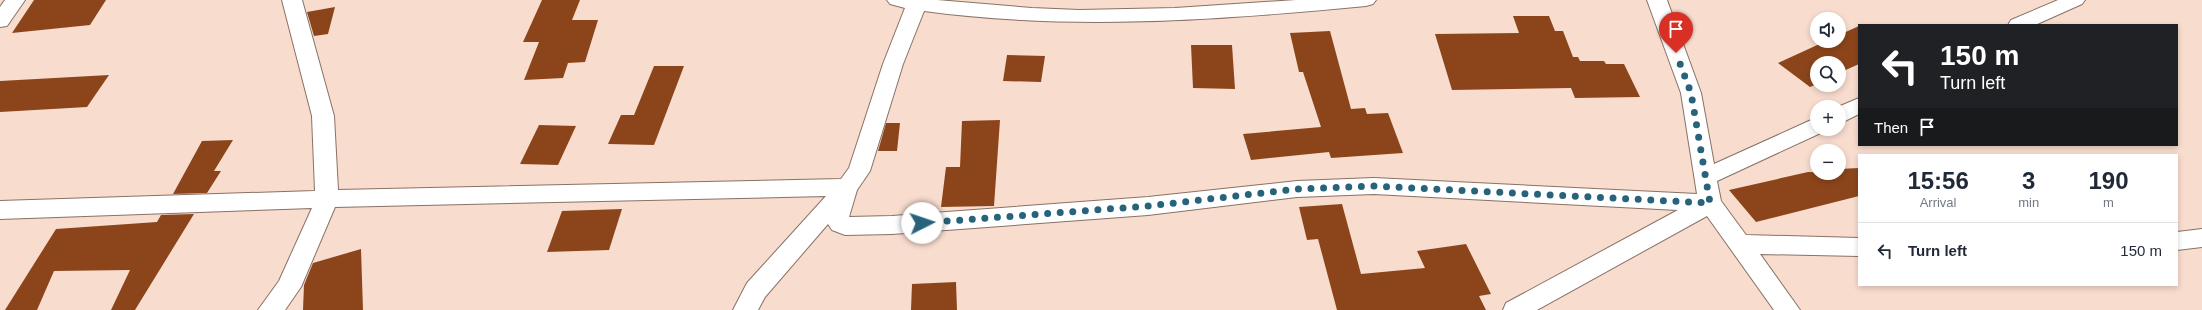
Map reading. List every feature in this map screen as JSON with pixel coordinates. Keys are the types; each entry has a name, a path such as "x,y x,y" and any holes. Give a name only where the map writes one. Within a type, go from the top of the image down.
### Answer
{"street":[{"path":"0,21 15,0"},
{"path":"270,310 289,287 327,199 323,116 292,0"},
{"path":"745,310 756,290 847,187 859,171 893,64 910,1 1031,15 1140,16 1276,9 1366,0"},
{"path":"1657,0 1691,93 1710,203 1788,310"},
{"path":"2020,24 2075,0"},
{"path":"1846,112 1858,106"},
{"path":"1706,177 1810,129"},
{"path":"847,187 837,218 840,224 845,226 892,225 1148,206 1297,189 1374,186 1710,203"},
{"path":"0,210 327,199 847,187"},
{"path":"1515,310 1710,203"},
{"path":"2178,241 2202,238"},
{"path":"1740,244 1858,247"}],"building":[{"path":"34,0 106,0 90,25 12,33"},
{"path":"542,0 580,0 572,20 598,20 585,62 568,63 563,78 524,80 539,42 523,42"},
{"path":"335,7 328,34 314,36 307,12"},
{"path":"1513,16 1549,16 1555,31 1563,31 1573,57 1578,57 1580,61 1604,61 1606,64 1624,64 1640,97 1575,98 1571,88 1452,90 1435,34 1519,33"},
{"path":"1858,26 1858,64 1846,70 1846,56 1810,56 1810,87 1778,63 1811,48 1846,48 1846,32"},
{"path":"1330,31 1351,109 1365,108 1367,114 1388,113 1403,153 1331,158 1329,152 1251,160 1243,134 1321,127 1303,72 1299,72 1290,33"},
{"path":"1191,45 1232,45 1235,89 1193,88"},
{"path":"1007,55 1045,56 1041,82 1003,81"},
{"path":"654,66 684,66 654,145 608,144 621,115 634,115"},
{"path":"109,75 87,107 0,112 0,81"},
{"path":"1000,120 994,206 941,207 946,167 960,167 962,121"},
{"path":"886,123 900,123 897,151 878,151"},
{"path":"539,125 576,126 558,165 520,164"},
{"path":"233,140 214,171 221,171 207,193 173,194 202,141"},
{"path":"1858,168 1858,196 1756,222 1729,190 1810,172 1810,180 1846,180 1846,169"},
{"path":"1342,204 1361,274 1425,268 1417,251 1466,244 1491,294 1479,296 1486,310 1337,310 1318,239 1307,240 1299,207"},
{"path":"622,209 609,250 547,252 562,211"},
{"path":"194,214 135,310 111,310 130,270 54,271 37,310 5,310 56,229 157,222 161,215"},
{"path":"361,249 363,310 303,310 304,285 313,263"},
{"path":"956,282 957,310 911,310 912,284"}],"route":[{"path":"922,223 1148,206 1297,189 1374,186 1710,203 1691,93 1676,53"}]}
